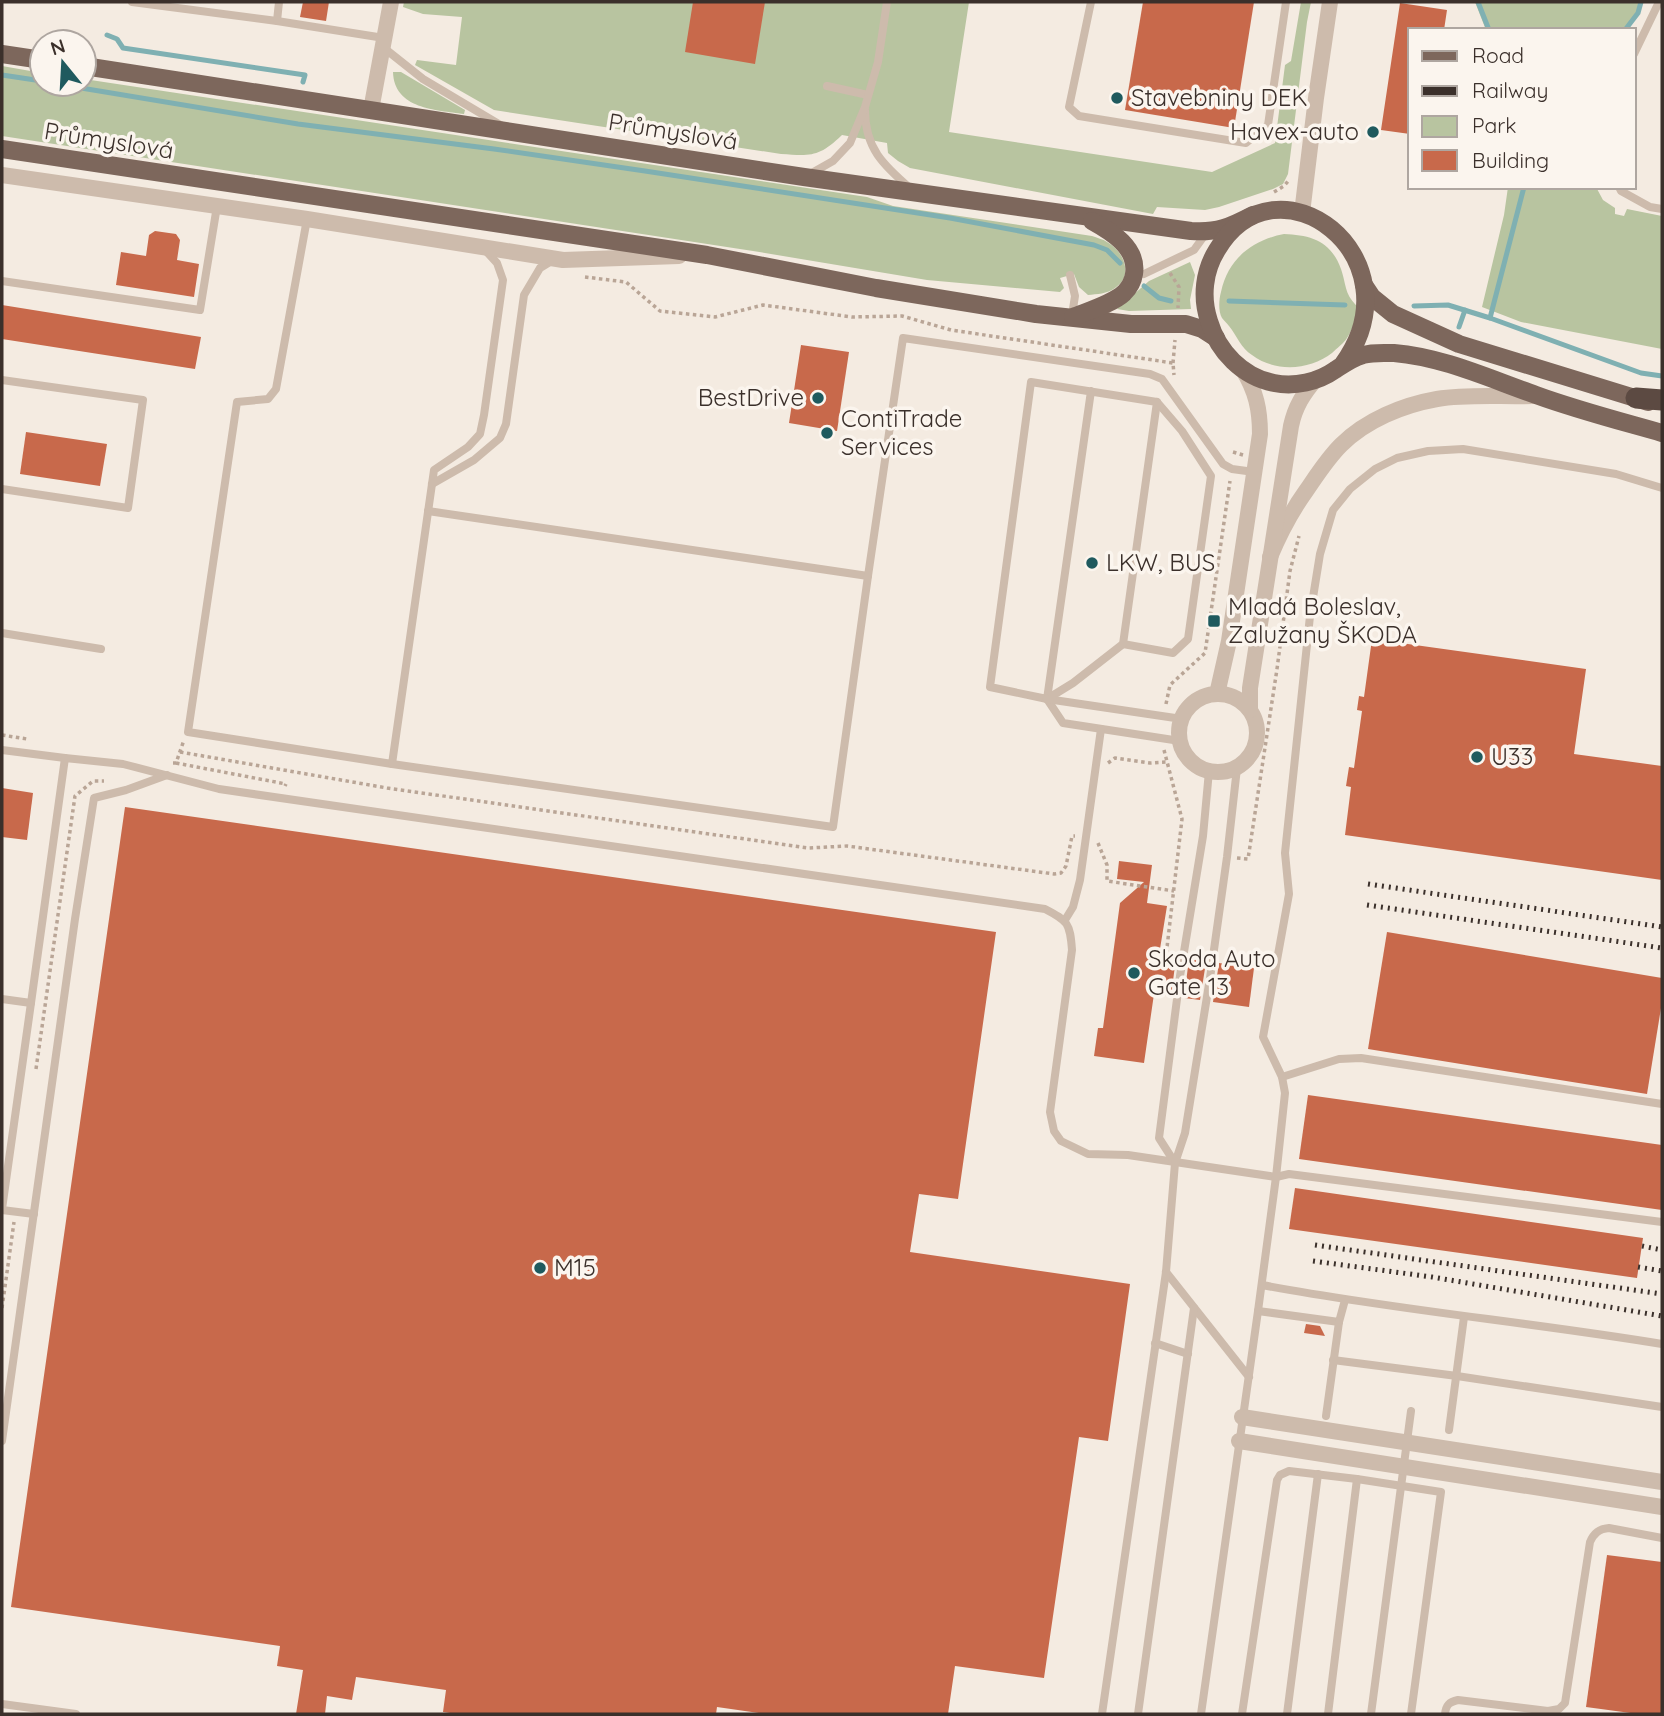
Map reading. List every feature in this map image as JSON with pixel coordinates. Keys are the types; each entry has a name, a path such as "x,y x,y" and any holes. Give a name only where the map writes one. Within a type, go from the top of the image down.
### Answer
{"highway":[{"path":"1636,398 1662,400"}],"main road":[{"path":"2,54 28,58"},
{"name":"Průmyslová","path":"98,68 1076,216 1207,232 1220,230 1253,215"},
{"name":"Průmyslová","path":"2,149 707,255 876,288 1036,314 1131,324 1185,324 1202,329 1216,338"},
{"path":"1343,364 1351,353 1365,313 1361,271 1356,258 1339,234 1328,225 1302,213 1276,210 1253,215 1239,224 1223,241 1210,263 1205,288 1206,314 1216,338 1228,356 1254,377 1279,384 1304,383 1364,355 1405,355 1442,362 1538,396 1662,433"},
{"path":"1071,318 1123,294 1133,279 1135,270 1129,249 1114,234 1091,220 1076,216"},
{"path":"1364,285 1372,296 1393,314 1460,344 1662,406"}],"street":[{"path":"371,110 391,2"},
{"path":"1302,213 1330,2"},
{"name":"Průmyslová","path":"2,175 307,219 563,260 707,255"},
{"path":"1217,694 1229,641 1260,434 1259,410 1253,389 1243,370"},
{"path":"1250,710 1250,688 1294,411 1317,379"},
{"path":"1270,557 1292,510 1319,471 1343,443 1360,430 1398,410 1436,399 1538,396"},
{"path":"1217,694 1241,701 1250,710 1258,731 1252,752 1246,761 1228,771 1209,771 1190,760 1180,741 1180,730 1187,710 1196,702 1217,694"},
{"path":"1242,1417 1662,1482"},
{"path":"1239,1441 1662,1507"}],"lane":[{"path":"132,2 277,21 384,43 423,79 511,131"},
{"path":"277,21 279,2"},
{"path":"804,177 824,167 850,143 865,107 878,62 887,2"},
{"path":"1091,2 1069,107 1079,116 1246,143 1268,125 1286,2"},
{"path":"1636,50 1659,2"},
{"path":"827,86 869,95"},
{"path":"865,107 865,122 874,150 890,171 914,192"},
{"path":"1620,189 1650,207 1662,209"},
{"path":"2,281 200,310 217,206"},
{"path":"307,219 276,389 268,400 237,402 188,732 833,827 903,338 1150,374 1162,379 1223,464 1232,469 1254,472"},
{"path":"1144,274 1194,250 1207,232"},
{"path":"392,764 434,470 468,447 480,434 484,415 503,280 497,263 484,247"},
{"path":"432,484 474,460 500,438 506,424 524,295 540,268 555,258"},
{"path":"1070,275 1075,296 1071,318"},
{"path":"2,380 143,400 128,508 2,489"},
{"path":"1123,644 1173,653 1188,639 1211,476 1182,430 1157,402 1031,382 990,687 1047,699 1182,719"},
{"path":"1091,391 1047,699 1063,723 1180,741"},
{"path":"1047,699 1073,683 1123,644 1157,402"},
{"path":"1201,1714 1276,1177 1285,1094 1282,1077 1263,1037 1289,894 1285,853 1310,616 1320,554 1333,510 1350,489 1376,469 1397,458 1428,451 1463,449 1616,474 1662,488"},
{"path":"428,512 868,576"},
{"path":"2,633 101,649"},
{"path":"1065,920 1073,907 1076,894 1101,729"},
{"path":"2,750 123,764 219,789 284,799 1045,909 1065,920 1071,934 1072,950 1050,1112 1054,1130 1061,1141 1088,1154 1128,1155 1276,1177 1289,1174 1662,1222"},
{"path":"34,1214 2,1210 65,758"},
{"path":"1102,1714 1166,1272 1175,1163 1185,1133 1208,992 1237,768"},
{"path":"1175,1163 1159,1138 1180,976 1203,836 1209,771"},
{"path":"2,1441 6,1381 34,1214 94,798 167,775"},
{"path":"2,999 31,1003"},
{"path":"1282,1077 1339,1059 1361,1058 1662,1104"},
{"path":"1166,1272 1248,1377"},
{"path":"1262,1285 1345,1300 1662,1344"},
{"path":"1326,1416 1339,1322 1345,1300"},
{"path":"1138,1714 1194,1308"},
{"path":"1258,1311 1339,1322"},
{"path":"1449,1430 1464,1317"},
{"path":"1156,1343 1188,1354"},
{"path":"1333,1360 1662,1407"},
{"path":"1371,1714 1411,1411"},
{"path":"1242,1714 1277,1480 1280,1475 1289,1471 1441,1492 1411,1714"},
{"path":"1287,1714 1318,1474"},
{"path":"1328,1714 1357,1479"},
{"path":"1445,1714 1449,1703 1458,1700 1548,1711 1559,1709 1565,1703 1590,1542 1594,1534 1609,1528 1662,1538"},
{"path":"2,1704 76,1714"}],"path":[{"path":"576,275 626,282 660,311 715,317 763,306 852,317 902,316 951,330 1173,363 1174,375"},
{"path":"1164,717 1170,685 1205,653 1232,469 1233,452 1224,447"},
{"path":"1161,739 1182,819 1166,956"},
{"path":"180,752 387,788 807,848 846,846 1054,874 1061,873 1066,866 1072,835 1097,840 1107,865 1107,881 1174,891"},
{"path":"1108,764 1115,758 1150,763 1167,762"},
{"path":"176,763 286,784 284,799"}],"green space":[{"path":"404,2 969,2 949,132 1212,172 1275,143 1285,65 1291,61 1301,2 1311,2 1288,174 1283,184 1219,207 1205,210 1157,207 1153,214 910,168 888,153 887,143 842,135 827,148 814,154 781,154 494,110 415,65 417,60 456,65 462,17 423,14 403,7"},
{"path":"1475,2 1643,2 1629,28 1485,28"},
{"path":"2,66 28,71 28,98 98,98 98,81 867,197 893,206 1092,236 1105,241 1118,251 1125,271 1121,283 1112,290 1088,295 1079,287 1074,274 1060,278 1064,288 1060,292 927,280 2,136"},
{"path":"393,72 401,72 465,110 464,114 429,109 409,100 395,84"},
{"path":"1508,189 1597,189 1603,200 1615,208 1615,214 1624,216 1627,209 1662,216 1662,349 1521,322 1482,307"},
{"path":"1284,234 1311,238 1326,246 1337,259 1348,294 1359,308 1344,342 1323,359 1303,366 1282,367 1261,361 1242,345 1222,318 1219,309 1224,280 1236,261 1252,246"},
{"path":"1190,262 1195,275 1191,309 1117,309 1149,281"}],"building":[{"path":"303,2 329,2 326,21 300,17"},
{"path":"693,2 765,2 755,64 685,52"},
{"path":"1143,2 1254,2 1234,128 1125,110"},
{"path":"1400,3 1447,10 1444,28 1408,28 1408,134 1381,130"},
{"path":"155,231 176,234 180,240 177,260 199,264 194,297 116,285 121,252 146,256 149,235"},
{"path":"2,305 201,337 195,369 2,339"},
{"name":"BestDrive","path":"801,345 849,352 837,431 789,423"},
{"path":"26,432 107,444 100,486 20,474"},
{"name":"U33","path":"1372,639 1586,669 1574,754 1662,766 1662,880 1345,835 1351,787 1346,786 1349,767 1354,768 1362,711 1357,710 1359,696 1364,697"},
{"path":"2,788 33,793 27,840 2,837"},
{"name":"M15","path":"125,807 996,932 958,1199 919,1194 910,1252 1130,1284 1108,1441 1079,1437 1044,1678 955,1666 948,1714 765,1714 717,1707 716,1714 457,1714 443,1712 446,1690 356,1677 352,1700 327,1696 325,1714 296,1714 303,1670 277,1666 280,1646 11,1607"},
{"name":"Skoda Auto Gate 13","path":"1119,861 1152,865 1147,903 1167,906 1159,955 1176,958 1171,996 1154,994 1144,1063 1094,1056 1098,1028 1103,1028 1120,903 1144,882 1117,879"},
{"path":"1387,932 1662,978 1662,1002 1647,1094 1368,1049"},
{"path":"1189,959 1206,962 1200,1000 1184,998"},
{"path":"1219,963 1254,968 1249,1007 1213,1002"},
{"path":"1308,1095 1662,1145 1662,1210 1299,1159"},
{"path":"1295,1188 1643,1238 1637,1278 1289,1229"},
{"path":"1306,1324 1320,1326 1325,1336 1304,1333"},
{"path":"1607,1555 1662,1562 1662,1714 1638,1714 1586,1707"}],"waterway":[{"path":"1478,2 1488,28"},
{"path":"1627,28 1638,13 1641,2"},
{"path":"107,35 117,39 123,48 305,75 303,82"},
{"path":"2,75 28,79"},
{"path":"98,91 298,124 494,149 950,218 1094,245 1107,250 1120,263"},
{"path":"1523,189 1490,318 1641,373 1662,376"},
{"path":"1144,286 1159,298 1171,301"},
{"path":"1229,301 1345,305"},
{"path":"1414,306 1448,305 1490,318"},
{"path":"1459,327 1465,310"}],"railway":[{"path":"1368,884 1662,927"},
{"path":"1367,905 1662,948"},
{"path":"1315,1245 1662,1294"},
{"path":"1642,1246 1662,1250"},
{"path":"1313,1261 1432,1277 1662,1316"},
{"path":"1638,1267 1662,1271"}],"place":[{"name":"Stavebniny DEK","path":"1117,98"},
{"name":"Havex-auto","path":"1373,132"},
{"name":"BestDrive","path":"818,398"},
{"name":"ContiTrade Services","path":"827,433"},
{"name":"LKW, BUS","path":"1092,563"},
{"name":"Mladá Boleslav, Zalužany ŠKODA","path":"1214,621"},
{"name":"U33","path":"1477,757"},
{"name":"Skoda Auto Gate 13","path":"1134,973"},
{"name":"M15","path":"540,1268"}]}
